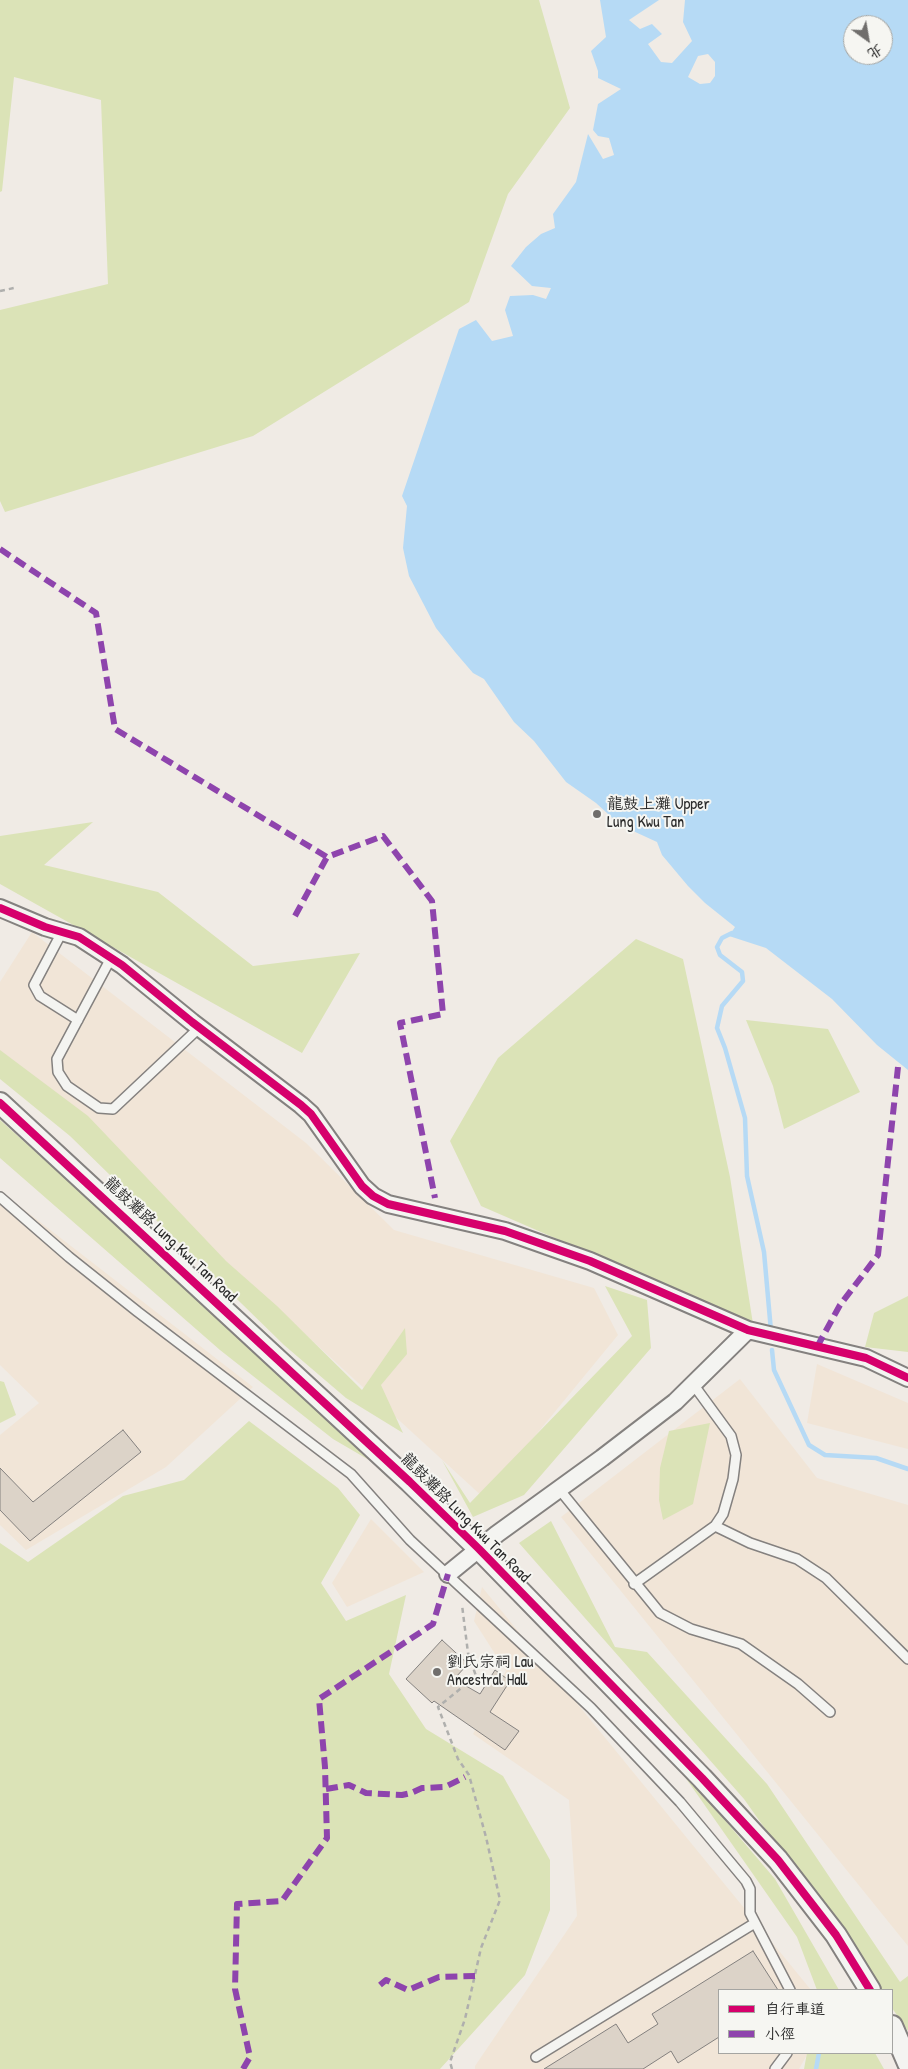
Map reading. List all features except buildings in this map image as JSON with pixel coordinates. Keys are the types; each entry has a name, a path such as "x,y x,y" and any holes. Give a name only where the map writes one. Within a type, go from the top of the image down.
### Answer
{"street":[{"path":"1,911 79,937 112,958 310,1114 355,1178 373,1196 388,1204 505,1231 590,1261 748,1330 866,1358 908,1378"},
{"name":"龍鼓灘路 Lung Kwu Tan Road","path":"0,1102 178,1265 479,1549 702,1778 778,1860 836,1935 869,1989"},
{"path":"448,1574 668,1407 748,1330"},
{"path":"893,2028 908,2063"}],"lane":[{"path":"62,932 34,985 40,996 78,1020"},
{"path":"112,958 57,1059 58,1072 67,1086 99,1108 105,1110 118,1106 199,1028"},
{"path":"0,1197 69,1257 138,1312 351,1474 410,1540 463,1587 591,1708 716,1842 749,1886 749,1908 789,1989"},
{"path":"634,1584 715,1526 723,1514 733,1479 736,1455 731,1436 693,1384"},
{"path":"559,1489 660,1614 691,1629 741,1644 798,1684 830,1712"},
{"path":"715,1526 750,1543 797,1559 826,1578 908,1659"},
{"path":"536,2057 755,1923"},
{"path":"774,2069 786,2054"}],"path":[{"path":"0,292 14,288"},
{"path":"452,2069 450,2062 465,2019 481,1948 500,1900 486,1837 469,1775 454,1750 438,1707 476,1676 468,1653 462,1610 463,1587"}],"shaded area":[{"path":"32,932 306,1143 394,1230 594,1288 618,1335 484,1498 0,1055 0,982"},
{"path":"0,1191 253,1387 166,1467 26,1550 0,1525 0,1435 39,1403 0,1365"},
{"path":"817,1364 908,1403 908,1449 807,1423"},
{"path":"740,1379 817,1478 908,1505 908,1946 561,1517"},
{"path":"371,1519 424,1572 347,1607 332,1583"},
{"path":"482,1587 810,1989 718,1989 718,2054 807,2054 799,2069 475,2069 475,2066 577,1916 569,1800 473,1734 506,1671 474,1621"}],"green space":[{"path":"0,0 539,0 570,108 508,194 469,302 253,436 5,512 0,501 0,310 108,284 101,100 14,77 2,191 0,192"},
{"path":"93,822 44,865 158,892 253,966 360,953 302,1053 0,884 0,836"},
{"path":"636,939 683,959 730,1177 753,1324 481,1206 450,1141 498,1058"},
{"path":"746,1020 828,1029 860,1092 784,1129 773,1086"},
{"path":"0,1050 88,1116 226,1261 277,1306 362,1390 405,1328 407,1354 381,1385 403,1433 346,1398 284,1345 70,1136 0,1079"},
{"path":"0,1120 192,1292 369,1460 333,1439 220,1350 0,1158"},
{"path":"605,1286 647,1300 651,1348 524,1495 473,1517 442,1460 470,1503 632,1336"},
{"path":"908,1296 908,1352 865,1347 874,1313"},
{"path":"0,1381 4,1382 16,1415 0,1423"},
{"path":"249,1421 338,1488 360,1515 321,1583 346,1621 406,1595 389,1674 426,1729 503,1776 550,1860 550,1910 525,1975 440,2069 0,2069 0,1543 28,1562 123,1496 184,1480"},
{"path":"710,1423 693,1504 663,1520 659,1500 660,1468 669,1431"},
{"path":"551,1521 615,1647 647,1652 767,1784 900,1982 908,1976 908,2031 893,2009 893,1989 878,1989 744,1799 519,1543"},
{"path":"671,1757 775,1879 838,1989 817,1989 797,1937"},
{"path":"807,2054 876,2054 884,2069 804,2069"}],"water":[{"path":"600,0 659,0 629,20 640,29 652,24 662,34 648,44 661,62 672,63 692,41 683,22 685,0 908,0 908,1070 877,1045 832,999 766,948 729,936 735,927 705,903 688,886 662,855 657,842 620,825 596,803 566,782 534,741 514,722 484,679 473,673 436,628 409,576 403,548 407,506 402,496 459,329 476,320 492,341 513,336 505,310 510,296 533,295 546,299 551,288 532,286 511,266 526,247 541,234 555,228 553,214 576,182 588,134 603,159 614,155 609,138 598,136 593,130 598,104 621,89 598,78 598,71 591,51 606,37","holes":["708,54 715,62 715,76 710,83 700,84 688,77 698,56"]}],"waterway":[{"path":"732,933 722,938 717,947 720,955 742,972 743,981 722,1006 717,1028 725,1048 745,1118 747,1176 764,1252 771,1331"},
{"path":"772,1350 774,1370 809,1445 825,1455 876,1458 908,1469"},
{"path":"816,2069 819,2054"}],"marked path":[{"path":"0,549 96,613 115,729 327,857 383,836 432,901 443,1014 400,1023 435,1198"},
{"path":"295,916 327,857"},
{"path":"817,1347 840,1305 878,1255 898,1067"},
{"path":"243,2069 250,2057 235,1989 237,1904 282,1901 327,1838 325,1767 319,1699 433,1624 448,1574"},
{"path":"326,1789 349,1785 366,1793 402,1795 422,1788 445,1787 465,1777"},
{"path":"380,1985 386,1980 408,1990 439,1977 475,1976"}],"cycle path":[{"path":"0,908 45,927 79,937 122,965 192,1022 301,1105 311,1114 362,1186 373,1196 388,1204 505,1231 590,1261 748,1330 866,1358 908,1378"},
{"path":"0,1103 410,1482 479,1549 702,1778 778,1860 836,1935 869,1989"}],"place":[{"name":"龍鼓上灘 Upper Lung Kwu Tan","path":"597,814"},
{"name":"劉氏宗祠 Lau Ancestral Hall","path":"437,1672"}]}
